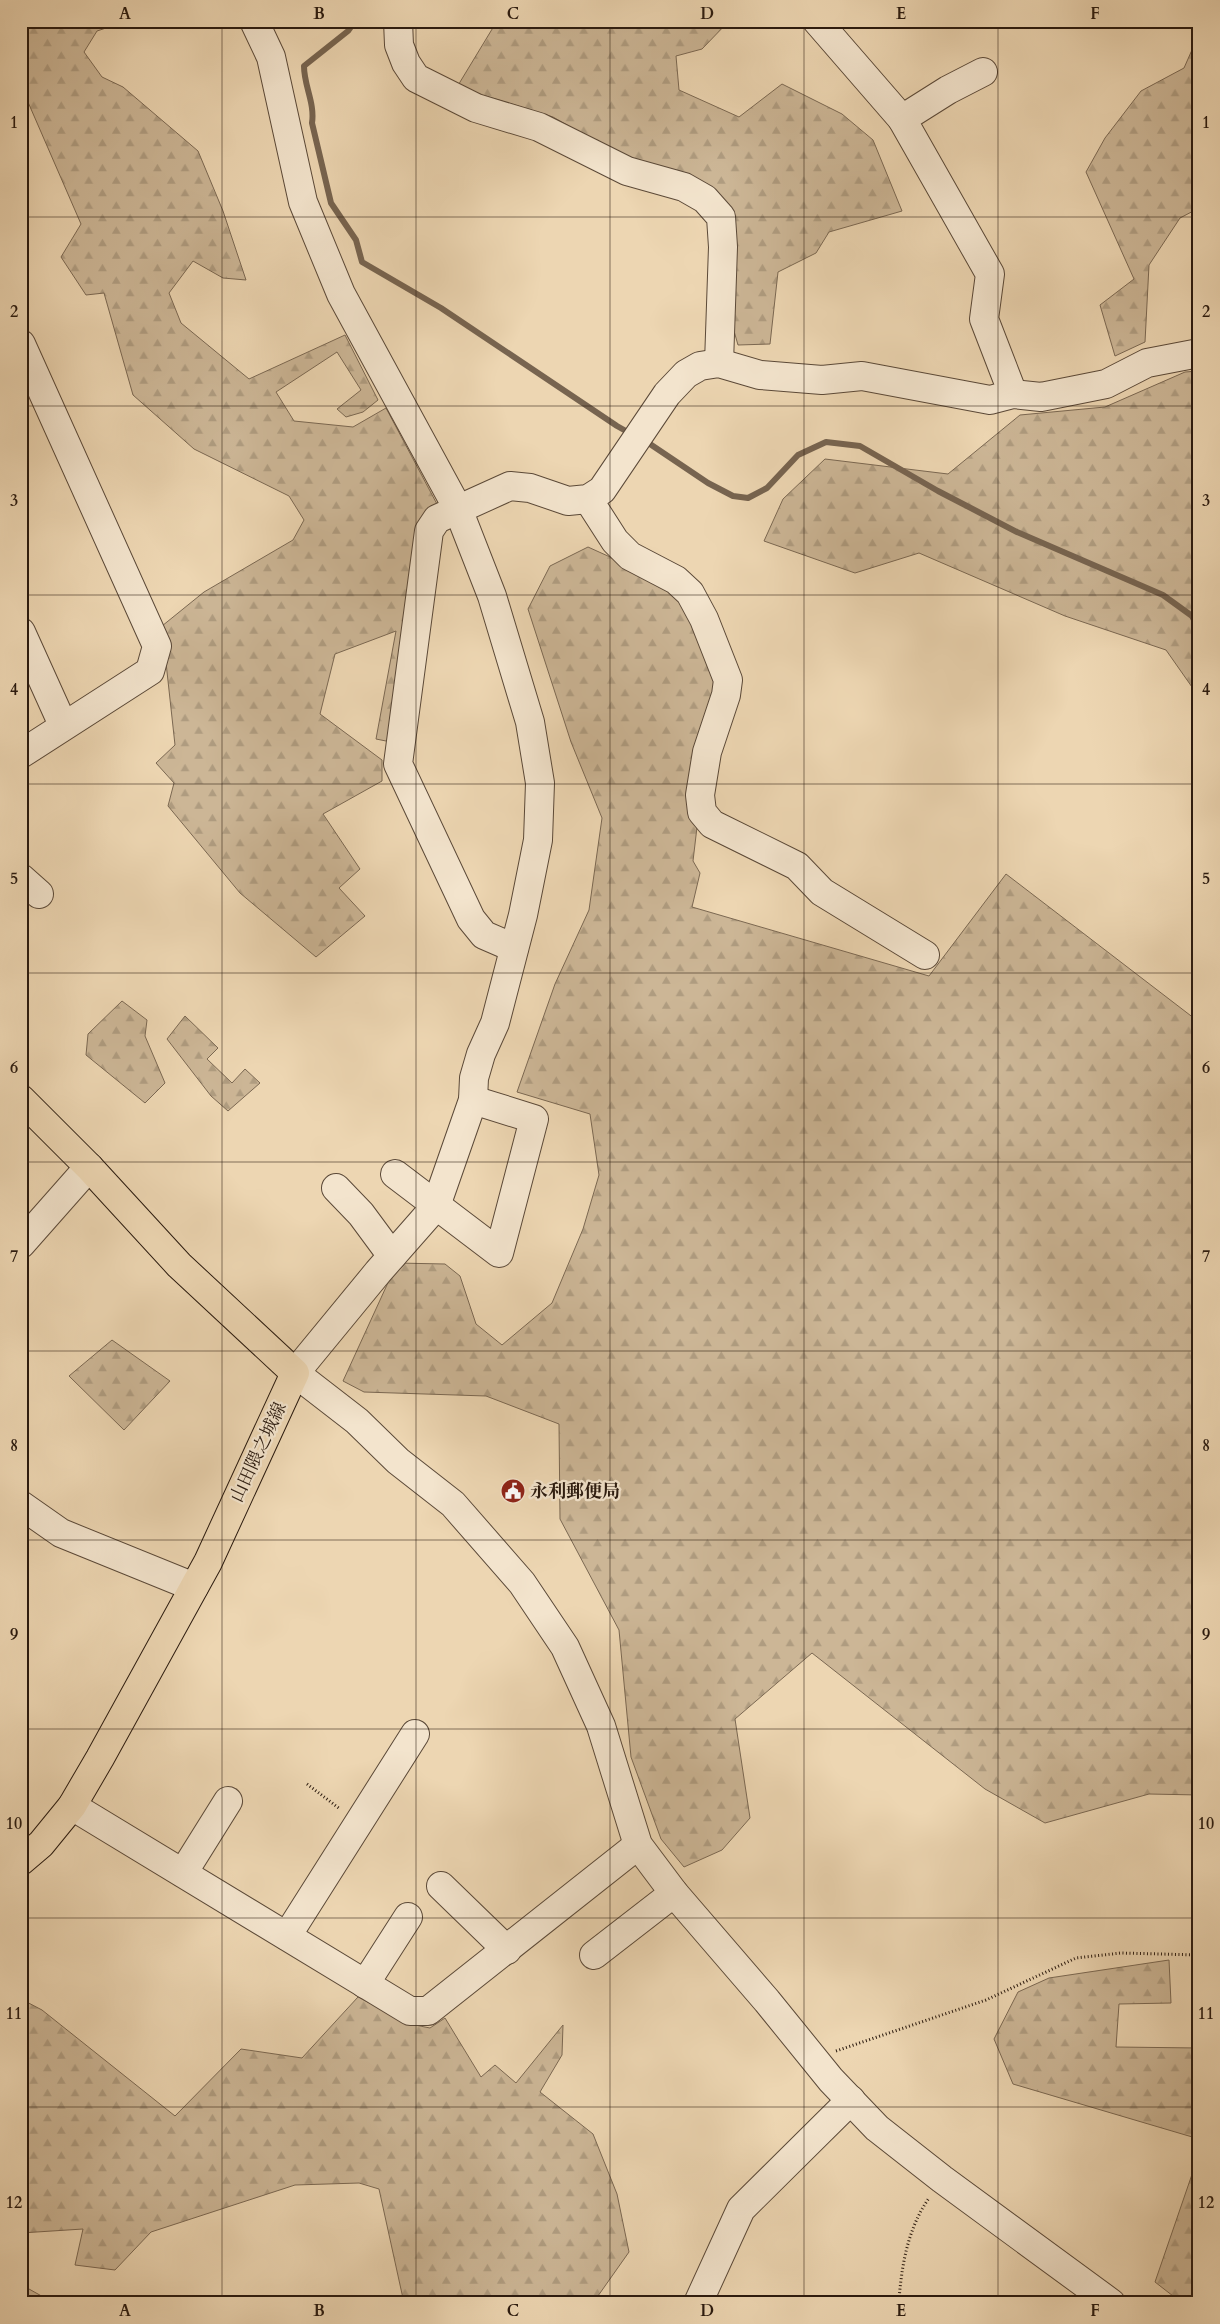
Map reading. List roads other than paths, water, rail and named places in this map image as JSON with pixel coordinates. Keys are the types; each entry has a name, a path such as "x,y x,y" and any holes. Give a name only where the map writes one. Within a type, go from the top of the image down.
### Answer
{"main road":[{"path":"21,1099 88,1167 179,1265 295,1373"},
{"name":"山田隈之城線","path":"21,1861 41,1844 72,1806 208,1562 295,1373"}],"street":[{"path":"254,21 271,57 303,202 340,294 458,509 492,596 530,722 540,783 538,840 514,948 495,1024 481,1054 474,1078 473,1100 436,1206 295,1373 357,1421 398,1461 453,1504 522,1582 565,1647 601,1726 638,1845 674,1893 850,2100 877,2128 942,2179 1111,2303"},
{"path":"398,21 399,45 406,63 416,78 476,108 539,127 627,171 684,188 705,199 721,217 723,247 719,363"},
{"path":"817,21 902,119 990,274 984,319 1014,394"},
{"path":"902,119 948,90 983,72"},
{"path":"21,754 63,725 150,671 157,646 23,351"},
{"path":"514,948 484,935 471,918 398,764 429,531 437,520 510,486 530,488 568,501 588,499 602,490 638,434 667,394 686,374 700,366 719,363 760,375 822,380 862,376 990,400 1014,394 1041,397 1106,384 1147,363 1199,354"},
{"path":"588,499 615,541 630,556 676,580 690,593 704,619 728,680 726,695 706,752 700,795 702,812 712,824 797,866 822,892 925,955"},
{"path":"21,632 63,725"},
{"path":"395,1174 498,1253 534,1118 473,1100"},
{"path":"21,1244 88,1167"},
{"path":"336,1188 361,1214 392,1256"},
{"path":"21,1505 61,1533 194,1588"},
{"path":"287,1936 415,1734"},
{"path":"183,1873 228,1801"},
{"path":"72,1806 410,2011 428,2011 638,1845"},
{"path":"441,1886 507,1950"},
{"path":"594,1955 674,1893"},
{"path":"365,1984 408,1917"},
{"path":"698,2303 742,2209 850,2100"}],"waterway":[{"path":"355,21 348,31 304,66 304,73 312,108 312,123 331,203 356,240 362,262 441,308 633,435"},
{"path":"644,440 708,483 733,496 748,498 767,488 798,455 826,442 860,446 938,491 1017,532 1163,595 1192,616 1199,630"}],"place":[{"name":"永利郵便局","path":"513,1491"}]}
